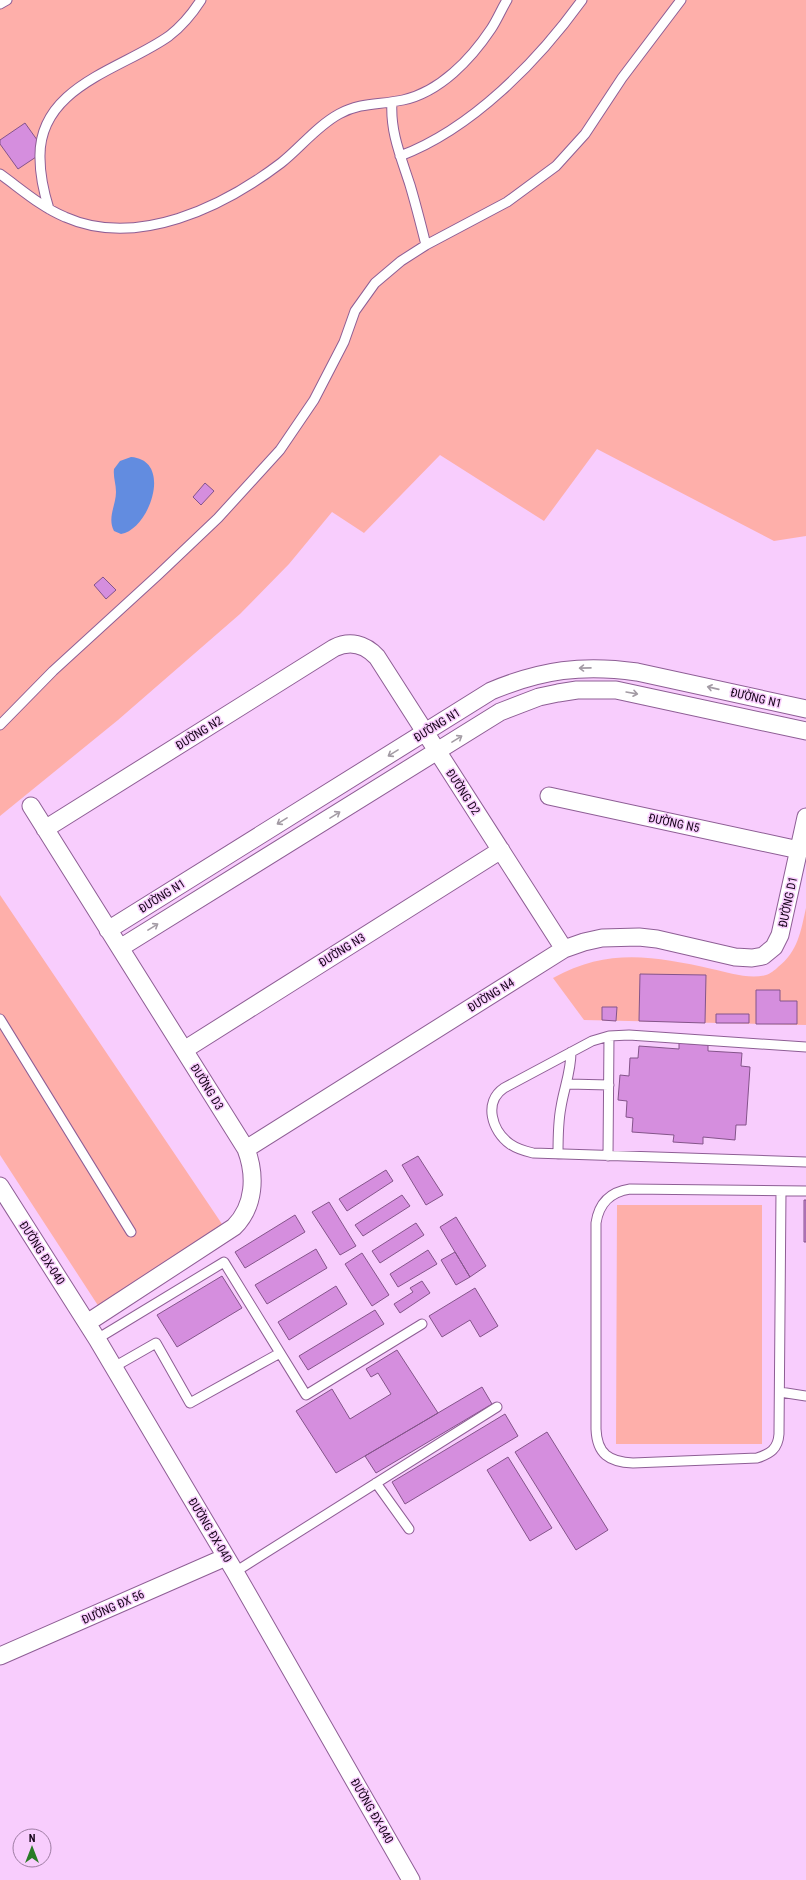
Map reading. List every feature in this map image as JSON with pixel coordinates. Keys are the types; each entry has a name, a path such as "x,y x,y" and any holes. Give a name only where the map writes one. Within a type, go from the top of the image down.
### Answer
{"street":[{"name":"ĐƯỜNG N2","path":"45,829 334,648 343,644 354,644"},
{"name":"ĐƯỜNG D2","path":"354,644 367,648 377,657 564,949"},
{"name":"ĐƯỜNG N1","path":"108,930 491,691 511,682 532,676 576,668 610,668 637,672 806,709"},
{"name":"ĐƯỜNG N1","path":"120,948 438,752 500,712 539,698 577,690 616,690 806,731"},
{"name":"ĐƯỜNG N5","path":"549,796 799,850"},
{"name":"ĐƯỜNG D3","path":"31,806 246,1149 252,1169 252,1190 246,1209 239,1222 220,1236 87,1322"},
{"name":"ĐƯỜNG D1","path":"763,956 774,947 780,935 806,817"},
{"name":"ĐƯỜNG N3","path":"184,1050 500,850"},
{"name":"ĐƯỜNG N4","path":"246,1149 564,949 602,938 639,937 735,957 752,958 763,956"},
{"name":"ĐƯỜNG ĐX-040","path":"0,1186 114,1367 235,1572 411,1880"},
{"name":"ĐƯỜNG ĐX 56","path":"0,1656 226,1557"}],"lane":[{"path":"0,4 7,0"},
{"path":"48,209 40,158 44,131 57,108 89,80 169,36 190,16 201,0"},
{"path":"0,174 48,209 76,222 97,227 130,229 159,224 200,209 240,190 281,162 338,115 364,104 392,102 417,95 451,74 480,45 507,0"},
{"path":"400,156 439,138 478,110 503,89 548,44 582,0"},
{"path":"0,725 85,640 158,576 218,518 262,471 297,428 330,372 355,311 364,297 387,272 426,244 507,202 556,166 585,134 622,78 681,0"},
{"path":"392,102 392,129 426,244"},
{"path":"0,1019 131,1232"},
{"path":"806,1047 629,1035 609,1036 592,1041 498,1092 492,1102 491,1108 496,1128 508,1143 524,1151 608,1156 806,1162"},
{"path":"608,1156 609,1036"},
{"path":"558,1154 559,1121 568,1084 571,1052"},
{"path":"568,1084 609,1085"},
{"path":"781,1191 779,1441 772,1452 757,1458 623,1462 610,1458 600,1448 597,1440 596,1223 598,1214 605,1201 619,1190 630,1189 806,1191"},
{"path":"97,1339 224,1262 306,1395 422,1324"},
{"path":"114,1367 156,1343 190,1403 280,1352"},
{"path":"780,1392 806,1396"},
{"path":"235,1572 497,1407"},
{"path":"376,1483 409,1529"}],"shaded area":[{"path":"0,0 806,0 806,536 774,541 597,449 544,521 440,455 364,533 332,512 289,564 240,614 118,720 0,816"},
{"path":"0,895 224,1227 99,1307 0,1155"},
{"path":"806,908 806,1025 584,1020 553,978 573,968 593,962 631,957 650,958 690,964 732,974 753,977 766,975 772,972 790,955 798,940"},
{"path":"617,1205 762,1205 762,1444 616,1444"}],"water":[{"path":"131,457 144,461 152,470 154,482 153,495 148,509 140,521 131,530 121,534 114,531 111,521 116,497 114,469 120,461"}],"building":[{"path":"25,123 45,151 18,169 0,144 0,140"},
{"path":"205,483 214,491 201,505 193,497"},
{"path":"103,577 116,590 106,599 94,585"},
{"path":"640,974 706,975 705,1023 639,1021"},
{"path":"756,990 780,990 780,1001 797,1001 797,1024 756,1024"},
{"path":"602,1007 617,1007 616,1021 602,1020"},
{"path":"716,1014 749,1014 749,1023 716,1023"},
{"path":"679,1043 708,1045 708,1051 742,1053 741,1066 750,1067 746,1125 736,1125 735,1140 703,1137 703,1144 673,1142 674,1135 632,1132 633,1118 626,1117 627,1101 618,1100 620,1075 629,1076 630,1058 638,1058 639,1046 679,1049"},
{"path":"418,1156 443,1195 426,1205 402,1165"},
{"path":"386,1170 393,1181 347,1211 339,1199"},
{"path":"402,1195 410,1206 363,1236 355,1225"},
{"path":"804,1200 806,1200 806,1242 804,1242"},
{"path":"329,1202 356,1246 340,1255 312,1212"},
{"path":"295,1215 305,1232 245,1268 235,1252"},
{"path":"456,1217 486,1266 470,1277 440,1227"},
{"path":"416,1223 424,1235 380,1263 372,1251"},
{"path":"316,1249 327,1268 267,1304 255,1285"},
{"path":"428,1250 437,1264 398,1287 390,1274"},
{"path":"455,1252 470,1277 456,1285 441,1260"},
{"path":"362,1253 389,1295 372,1306 345,1264"},
{"path":"222,1276 242,1308 177,1347 157,1315"},
{"path":"422,1281 430,1293 400,1313 394,1304 413,1292 410,1288"},
{"path":"336,1286 347,1304 289,1340 278,1322"},
{"path":"475,1288 498,1326 480,1337 470,1320 442,1337 429,1316"},
{"path":"375,1310 384,1324 308,1370 299,1356"},
{"path":"397,1350 438,1413 336,1473 296,1411 332,1389 350,1419 391,1394 378,1373 371,1377 366,1369"},
{"path":"482,1387 492,1404 376,1473 365,1456"},
{"path":"505,1414 518,1436 405,1504 392,1482"},
{"path":"547,1432 608,1530 576,1550 515,1452"},
{"path":"508,1457 552,1528 530,1541 487,1470"}]}
